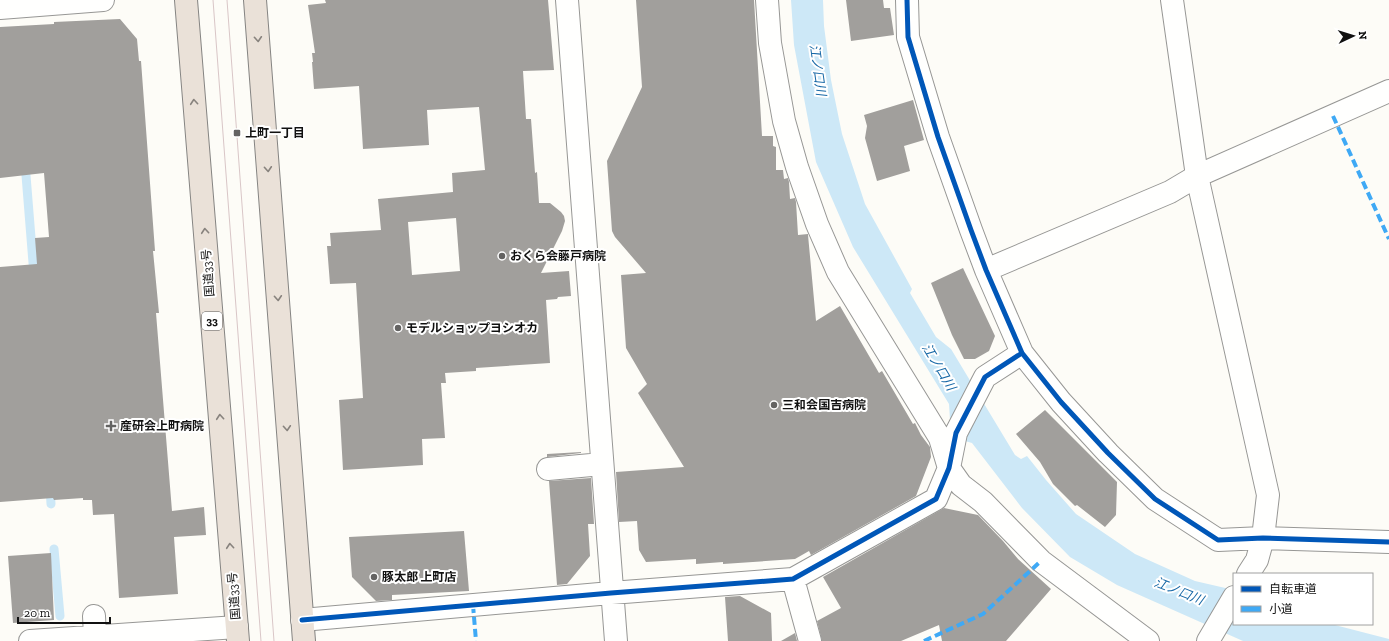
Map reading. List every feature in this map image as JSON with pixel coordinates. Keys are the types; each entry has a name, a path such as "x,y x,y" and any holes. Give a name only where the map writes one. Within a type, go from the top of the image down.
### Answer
{"highway":[{"name":"国道33号","path":"186,0 238,634"},
{"path":"255,0 303,631"}],"street":[{"path":"0,8 103,0"},
{"path":"567,0 611,593 616,641"},
{"path":"767,0 770,43 784,120 797,167 816,224 838,272 940,438 950,468 961,485 983,502 1041,561 1148,641"},
{"path":"907,0 908,37 938,137 986,270 1022,353 1061,402 1108,453 1155,499 1218,540 1263,538 1389,542"},
{"path":"1172,0 1197,176 1268,495 1263,538 1257,560 1249,573"},
{"path":"986,270 1170,192 1197,176 1389,91"},
{"path":"303,631 611,593 793,579 936,499 950,468 956,433 985,377 1022,353"},
{"path":"548,469 602,464"},
{"path":"793,579 810,641"},
{"path":"1208,641 1233,599"},
{"path":"30,641 95,626 238,634"}],"water":[{"name":"江ノ口川","path":"791,0 823,0 824,26 831,80 842,134 865,204 912,289 910,293 936,337 951,349 1015,455 1021,459 1027,456 1076,514 1135,554 1195,581 1233,590 1233,625 1335,625 1389,639 1389,641 1243,641 1117,585 1070,557 1022,508 972,443 965,441 950,420 949,404 853,247 816,162 794,45"}],"building":[{"path":"325,0 548,0 554,70 523,71 526,119 531,119 539,203 550,203 561,212 565,221 562,231 541,273 569,271 571,296 546,300 550,363 476,368 476,371 445,373 446,383 441,383 445,438 422,439 423,465 343,470 339,400 363,398 356,283 330,284 327,246 331,246 330,233 381,230 378,199 453,192 452,173 485,170 479,107 427,110 429,145 363,149 359,86 314,89 312,53 315,53 308,5 326,3","holes":["456,218 460,271 412,275 408,222"]},
{"path":"636,0 754,0 762,136 773,136 773,146 776,147 776,170 783,170 784,179 788,178 789,182 790,199 795,198 798,235 808,234 816,321 840,306 879,373 882,371 913,424 915,423 921,435 930,447 931,457 916,496 811,555 809,551 795,559 723,564 723,562 696,564 696,559 646,562 639,550 637,521 619,522 616,472 684,467 638,393 647,384 626,348 621,275 646,273 615,237 612,231 607,161 642,87"},
{"path":"846,0 883,0 884,8 890,8 894,35 851,41"},
{"path":"120,19 137,39 139,61 141,61 155,251 153,251 159,313 156,313 172,511 204,507 206,535 174,537 178,594 119,598 114,514 93,515 92,500 83,500 83,498 54,500 53,498 0,502 0,267 37,264 35,238 49,237 44,173 0,178 0,27 54,24 54,22"},
{"path":"913,100 924,140 904,146 910,171 877,181 865,138 867,126 864,115"},
{"path":"963,268 995,336 989,351 975,359 964,359 952,335 931,283"},
{"path":"1045,410 1117,482 1116,515 1105,527 1077,505 1075,506 1053,484 1040,462 1016,434"},
{"path":"581,453 547,457 547,454"},
{"path":"591,478 594,524 588,524 590,556 567,584 557,585 549,481"},
{"path":"944,508 978,515 1018,559 1051,589 1006,641 942,641 939,625 901,641 822,641 817,621 841,608 823,577"},
{"path":"464,531 469,591 392,595 392,600 376,601 352,577 349,537"},
{"path":"51,553 54,620 13,623 8,556"},
{"path":"740,596 771,613 772,641 728,641 725,597"},
{"path":"795,633 797,641 781,641"}],"waterway":[{"path":"25,163 34,275"},
{"path":"50,486 51,504"},
{"path":"54,549 60,616"}],"tram line":[{"path":"213,0 261,641"},
{"path":"227,0 274,641"}],"marked path":[{"path":"1333,116 1389,239"},
{"path":"924,641 983,614 1041,561"},
{"path":"473,605 476,641"}],"cycle path":[{"path":"907,0 908,37 938,137 986,270 1022,353 1061,402 1108,453 1155,499 1218,540 1263,538 1389,542"},
{"path":"302,620 793,579 936,499 949,468 956,433 985,377 1022,353"}],"place":[{"name":"上町一丁目","path":"237,133"},
{"name":"おくら会藤戸病院","path":"502,256"},
{"name":"モデルショップヨシオカ","path":"398,328"},
{"name":"三和会国吉病院","path":"774,405"},
{"name":"産研会上町病院","path":"111,426"},
{"name":"豚太郎 上町店","path":"374,577"}]}
